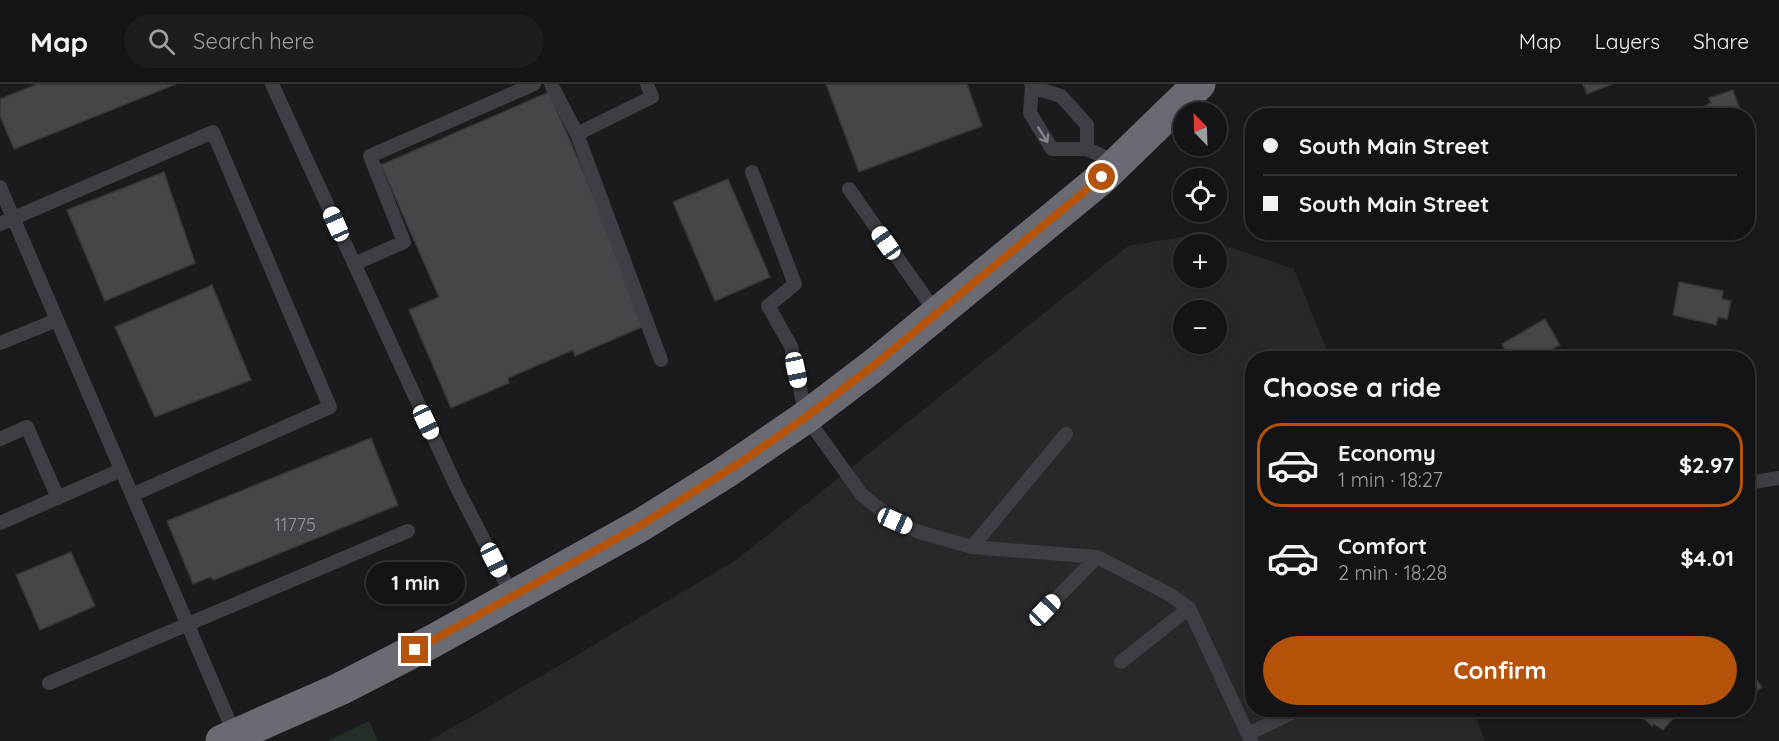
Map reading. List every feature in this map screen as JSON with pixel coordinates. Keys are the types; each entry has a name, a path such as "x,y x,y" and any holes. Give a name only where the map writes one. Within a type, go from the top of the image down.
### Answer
{"highway":[{"path":"228,738 340,689 513,597 650,519 724,473 806,417 937,314 1102,177 1199,84"}],"lane":[{"path":"272,84 456,486 513,597"},
{"path":"354,264 404,242 370,156 534,84"},
{"path":"551,84 577,134 661,360"},
{"path":"577,134 652,97 647,84"},
{"path":"1087,149 1087,125 1061,96 1032,86 1030,113 1052,149 1087,149 1117,163"},
{"path":"0,224 213,132 330,407 132,495"},
{"path":"752,172 795,284 768,306 791,346 806,417 862,495 895,521 919,532 972,547 1097,557 1169,594 1189,608 1250,737 1286,717"},
{"path":"0,188 187,624 228,738"},
{"path":"849,189 937,314"},
{"path":"0,343 57,320"},
{"path":"0,439 27,427 58,498"},
{"path":"972,547 1066,434"},
{"path":"0,523 121,470"},
{"path":"1755,482 1779,478"},
{"path":"49,683 408,531"},
{"path":"1045,610 1097,557"},
{"path":"1121,662 1189,608"}],"shaded area":[{"path":"1173,238 1173,288 1227,288 1227,246 1294,269 1327,351 1245,351 1245,717 1476,717 1485,741 429,741 736,560 1128,246"},
{"path":"369,721 378,741 328,741"}],"building":[{"path":"37,84 176,84 14,149 0,116 0,99"},
{"path":"826,84 967,84 982,126 859,172"},
{"path":"1583,84 1612,84 1587,94"},
{"path":"1733,90 1740,108 1700,108 1711,103 1709,98"},
{"path":"549,92 649,324 575,356 573,350 508,378 509,383 451,408 409,310 439,297 381,165"},
{"path":"164,172 195,263 105,301 67,210"},
{"path":"728,179 770,277 715,301 673,202"},
{"path":"1679,282 1723,291 1722,299 1731,301 1727,319 1718,317 1716,325 1673,315"},
{"path":"212,285 251,380 155,417 115,327"},
{"path":"1545,319 1560,345 1549,351 1506,351 1502,344"},
{"path":"371,438 398,505 214,580 210,577 193,584 167,521"},
{"path":"71,552 95,606 40,630 16,575"},
{"path":"1755,678 1762,687 1755,692"},
{"path":"1642,717 1675,717 1663,730 1654,724 1652,726"}],"route":[{"path":"415,650 641,525 741,462 806,417 873,366 1102,177"}]}
